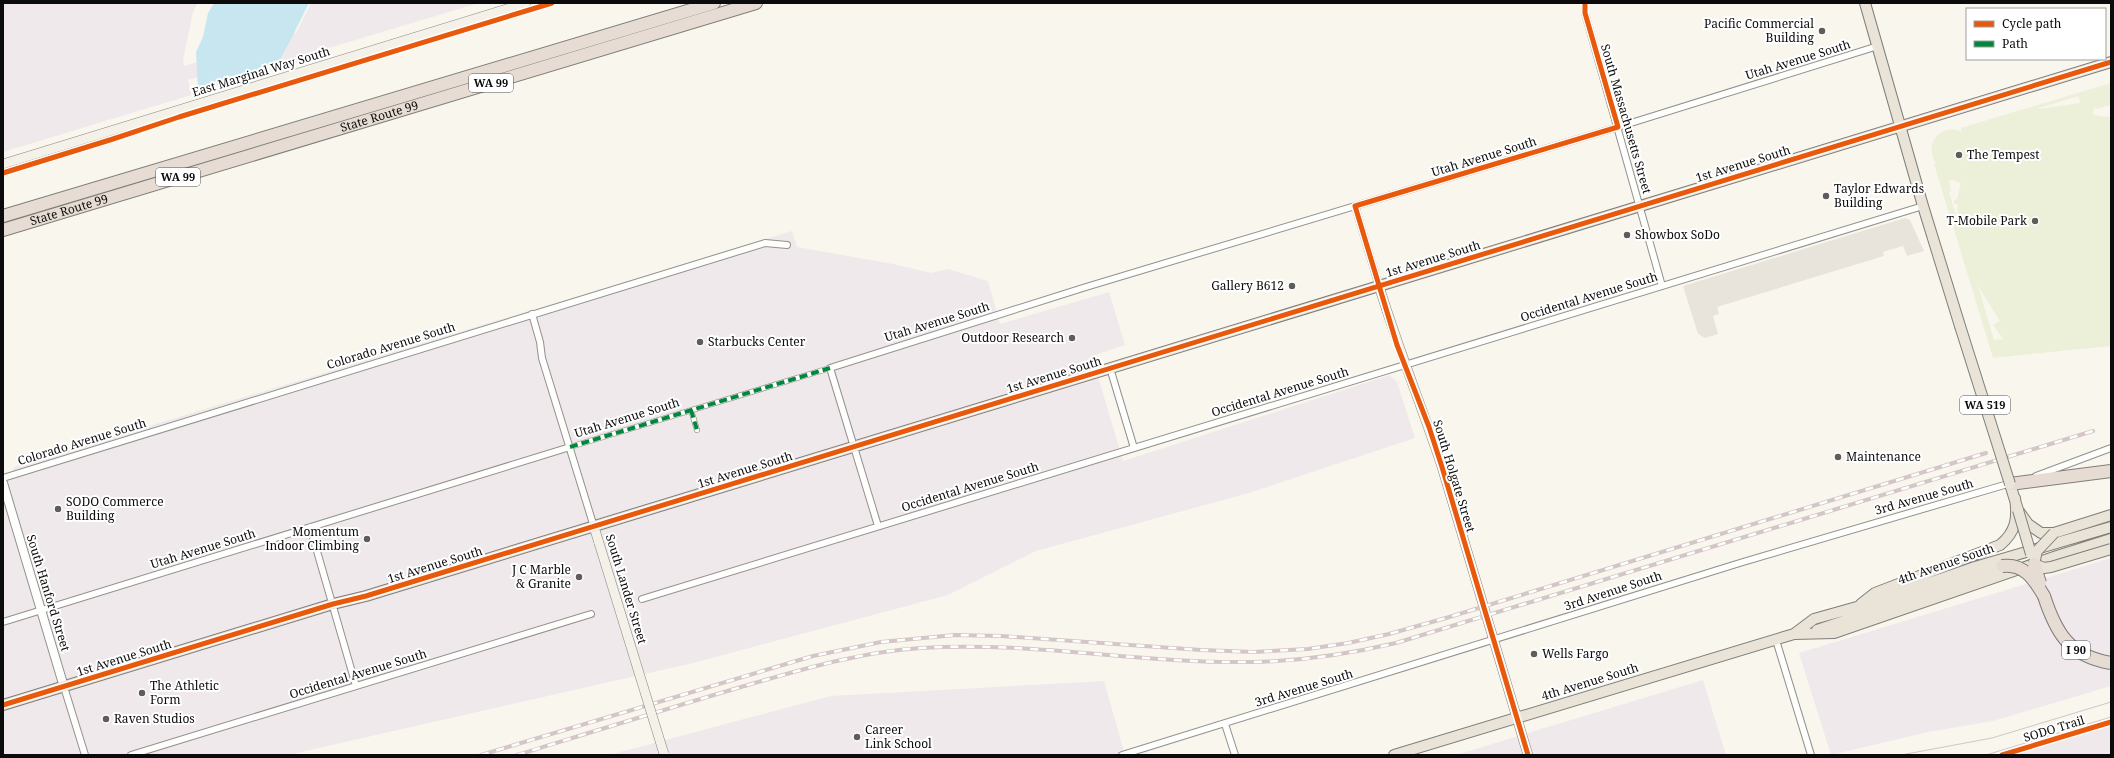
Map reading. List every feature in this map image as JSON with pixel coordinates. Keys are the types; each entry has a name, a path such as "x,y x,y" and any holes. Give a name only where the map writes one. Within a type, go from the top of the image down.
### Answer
{"highway":[{"name":"State Route 99","path":"3,216 714,3"},
{"name":"State Route 99","path":"3,230 756,3"},
{"path":"2010,484 2111,471"},
{"path":"2032,559 2044,596"},
{"path":"2002,566 2016,566 2025,571 2044,596"},
{"name":"I 90","path":"2044,596 2052,622 2067,643 2090,658 2111,663"}],"main road":[{"name":"East Marginal Way South","path":"3,164 526,3"},
{"path":"1865,3 1901,127"},
{"name":"1st Avenue South","path":"3,705 333,604 371,595 594,527 2111,62"},
{"name":"WA 519","path":"1901,127 1923,206 2015,498 2032,559"},
{"name":"South Holgate Street","path":"1379,286 1404,365 1429,427 1528,755"},
{"path":"1855,608 1875,594 2000,545 2009,536 2015,525 2017,512 2015,498"},
{"path":"2018,510 2028,524 2045,534 2054,533 2111,515"},
{"name":"South Lander Street","path":"594,527 664,755"},
{"name":"4th Avenue South","path":"1794,634 1814,619 1855,608 1975,567 2111,527"},
{"path":"2032,559 2040,547 2054,533"},
{"name":"4th Avenue South","path":"1394,755 1794,634 1834,633 2057,556 2111,539"},
{"path":"1794,634 1831,625 2002,566 2032,559 2051,567 2111,549"}],"street":[{"name":"South Massachusetts Street","path":"1585,3 1585,13 1662,286"},
{"name":"Utah Avenue South","path":"3,622 830,368 1086,287 1618,127 1878,46"},
{"name":"South Holgate Street","path":"1355,206 1379,286"},
{"name":"Occidental Avenue South","path":"642,599 1923,206"},
{"name":"Colorado Avenue South","path":"3,478 765,243 787,245"},
{"name":"South Lander Street","path":"532,314 544,362 594,527"},
{"path":"830,368 878,526"},
{"path":"1110,368 1134,448"},
{"path":"691,410 697,430"},
{"name":"3rd Avenue South","path":"1122,755 1493,641 1743,562 2032,477 2111,448"},
{"name":"South Hanford Street","path":"3,483 84,755"},
{"path":"310,527 356,686"},
{"name":"Occidental Avenue South","path":"131,755 591,614"},
{"path":"1776,640 1811,755"},
{"path":"1225,724 1235,755"}],"shaded area":[{"path":"3,3 198,3 193,12 183,60 184,66 296,33 311,3 479,3 322,50 317,56 276,70 286,50 188,80 191,95 3,152"},
{"path":"1905,218 1910,220 1924,251 1907,256 1903,246 1883,252 1884,256 1717,307 1719,314 1713,316 1718,334 1705,338 1698,334 1683,286"},
{"path":"792,231 797,247 893,264 931,273 948,269 988,281 1000,324 1109,292 1125,345 1092,356 1123,461 1390,375 1397,382 1415,438 1249,493 1036,551 948,595 693,663 288,755 3,755 3,494 14,467"},
{"path":"2111,558 2111,686 1993,721 1928,732 1831,755 1799,653"},
{"path":"1703,680 1726,755 1456,755"},
{"path":"1104,681 1125,755 609,755 831,696"},
{"path":"2111,725 2111,755 2014,755"}],"green space":[{"name":"T-Mobile Park","path":"2111,83 2111,105 2096,109 2094,107 2093,115 2111,117 2111,346 1993,358 1934,164 1936,163 1932,149 1933,142 1936,137 1941,132 1947,130 1954,129 1962,132 1961,128","holes":["2079,96 2080,103 2039,109 2039,108","1952,180 1961,183 1957,199 1954,200 1954,204 1957,204 1959,225 1949,192 1951,191 1949,181","1978,286 2000,321 1993,325 2003,339 1994,340"]}],"water":[{"path":"214,3 309,3 279,63 268,65 260,71 198,91 196,52 203,37 208,13"}],"tram line":[{"path":"1901,755 1992,738 2111,702"},
{"path":"1986,755 2111,717"}],"railway":[{"path":"517,755 785,674 875,653 898,650 963,647 1004,648 1170,660 1253,662 1343,654 1378,647 1396,643 2093,431"},
{"path":"481,755 813,656 881,642 955,635 1001,636 1201,650 1254,652 1308,649 1348,643 1389,634 1446,618 1986,453"}],"marked path":[{"path":"570,447 830,368"},
{"path":"691,410 697,430"}],"cycle path":[{"path":"3,173 179,117 552,3"},
{"path":"1528,755 1442,467 1429,427 1397,345 1355,206 1618,127 1585,13 1585,3"},
{"path":"3,705 333,604 366,596 2111,62"},
{"name":"SODO Trail","path":"2002,755 2111,722"}],"place":[{"name":"Pacific Commercial Building","path":"1822,31"},
{"name":"The Tempest","path":"1959,155"},
{"name":"Taylor Edwards Building","path":"1826,196"},
{"name":"T-Mobile Park","path":"2035,221"},
{"name":"Showbox SoDo","path":"1627,235"},
{"name":"Gallery B612","path":"1292,286"},
{"name":"Outdoor Research","path":"1072,338"},
{"name":"Starbucks Center","path":"700,342"},
{"name":"Maintenance","path":"1838,457"},
{"name":"SODO Commerce Building","path":"58,509"},
{"name":"Momentum Indoor Climbing","path":"367,539"},
{"name":"J C Marble & Granite","path":"579,577"},
{"name":"Wells Fargo","path":"1534,654"},
{"name":"The Athletic Form","path":"142,693"},
{"name":"Raven Studios","path":"106,719"},
{"name":"Career Link School","path":"857,737"}]}
